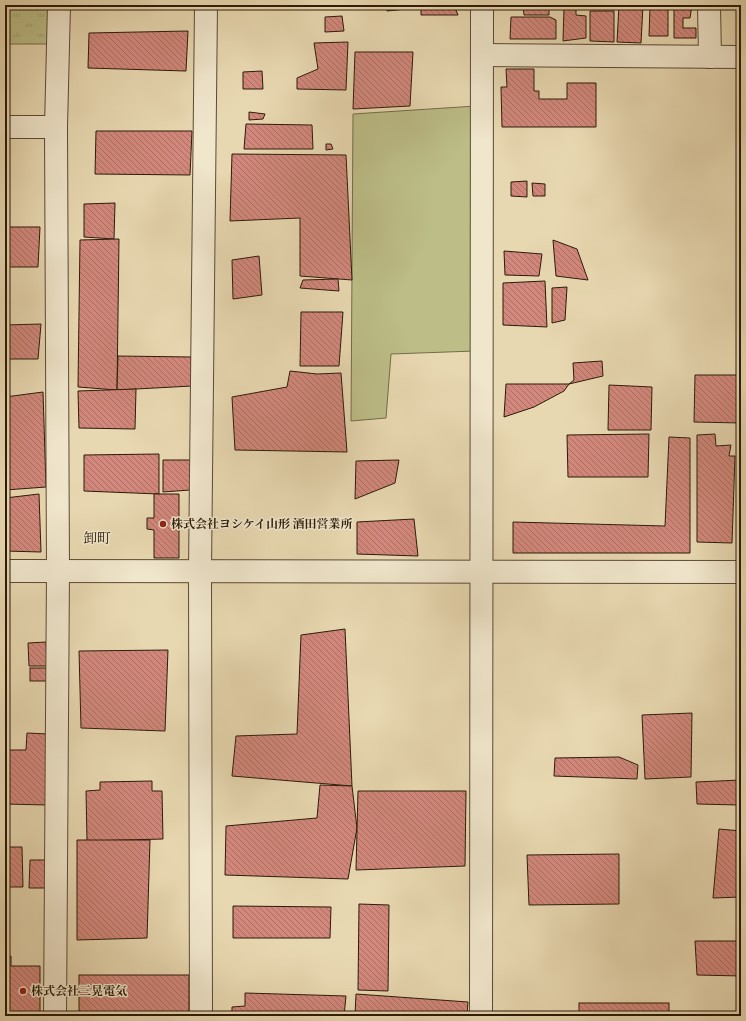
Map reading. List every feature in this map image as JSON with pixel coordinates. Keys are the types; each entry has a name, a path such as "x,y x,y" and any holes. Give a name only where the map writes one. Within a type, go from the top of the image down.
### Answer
{"street":[{"path":"56,1016 58,571 56,127 59,5"},
{"path":"201,1016 200,570 206,5"},
{"path":"481,1016 482,5"},
{"path":"709,5 710,57"},
{"path":"482,55 741,57"},
{"path":"5,128 56,127"},
{"path":"5,571 481,570 741,572"}],"green space":[{"path":"5,5 53,5 52,44 5,44"},
{"path":"476,106 475,351 391,354 386,418 351,421 353,114"}],"building":[{"path":"233,5 340,5 340,8"},
{"path":"387,5 397,5 397,10 387,11"},
{"path":"397,5 421,5 421,7 397,10"},
{"path":"421,5 454,5 458,15 421,15"},
{"path":"523,5 549,5 549,15 524,15"},
{"path":"619,5 643,5 641,43 617,42"},
{"path":"674,5 692,5 690,18 683,18 683,28 696,28 696,38 674,38"},
{"path":"564,7 576,7 576,15 586,16 586,38 563,41"},
{"path":"650,7 668,7 668,36 649,36"},
{"path":"738,8 741,8 741,34 738,33"},
{"path":"590,11 614,11 614,42 590,41"},
{"path":"342,16 344,31 325,32 325,17"},
{"path":"511,17 550,17 556,20 556,39 510,39"},
{"path":"188,31 186,71 88,68 89,33"},
{"path":"348,42 346,90 297,89 297,78 318,69 314,43"},
{"path":"355,52 413,52 410,106 353,109"},
{"path":"506,69 534,69 534,91 539,91 539,99 567,99 567,83 596,83 596,127 502,127 501,87 507,87"},
{"path":"262,71 263,89 243,89 243,72"},
{"path":"249,112 265,114 263,119 249,120"},
{"path":"246,124 312,125 313,149 244,149"},
{"path":"96,131 192,131 190,175 95,174"},
{"path":"326,144 331,144 333,149 326,150"},
{"path":"232,154 346,155 352,280 300,276 300,218 230,221"},
{"path":"527,181 527,197 511,196 511,182"},
{"path":"532,183 545,184 545,196 533,196"},
{"path":"115,203 114,239 84,237 84,204"},
{"path":"5,227 40,227 38,267 5,267"},
{"path":"119,239 117,390 78,387 80,240"},
{"path":"553,240 577,249 588,280 556,276"},
{"path":"504,251 542,254 539,276 505,275"},
{"path":"259,256 262,295 233,299 232,260"},
{"path":"338,279 339,291 300,288 303,280"},
{"path":"545,281 547,327 503,325 503,283"},
{"path":"567,287 565,320 552,323 552,288"},
{"path":"301,312 343,312 339,366 300,366"},
{"path":"41,324 38,359 5,359 5,325"},
{"path":"118,356 191,357 192,386 117,390"},
{"path":"602,361 603,376 569,384 574,380 573,363"},
{"path":"290,371 317,374 341,373 347,452 235,450 232,397 287,387"},
{"path":"695,375 741,375 741,423 694,422"},
{"path":"506,384 569,384 564,391 534,407 504,417"},
{"path":"609,385 652,387 651,430 608,430"},
{"path":"136,389 135,429 79,428 78,391"},
{"path":"43,392 46,487 5,490 5,397"},
{"path":"649,434 648,477 568,477 567,435"},
{"path":"715,434 716,446 731,445 729,456 735,456 732,543 697,542 697,435"},
{"path":"669,437 690,438 690,553 513,553 513,522 665,526"},
{"path":"159,454 159,494 84,491 84,455"},
{"path":"163,460 191,460 190,490 163,492"},
{"path":"399,460 395,483 355,499 356,461"},
{"path":"39,494 41,552 5,551 5,498"},
{"name":"株式会社ヨシケイ山形 酒田営業所","path":"154,494 179,494 179,558 154,558 154,530 147,529 147,518 154,518"},
{"path":"414,519 418,556 357,554 357,522"},
{"path":"345,629 352,786 232,776 236,736 297,734 301,635"},
{"path":"46,642 47,666 29,666 28,643"},
{"path":"168,650 165,731 81,728 79,651"},
{"path":"30,668 47,668 47,681 30,681"},
{"path":"692,713 691,777 645,779 642,715"},
{"path":"27,733 48,734 46,805 5,804 5,750 26,750"},
{"path":"619,757 638,765 637,779 554,776 555,758"},
{"path":"741,780 739,805 697,804 696,782"},
{"path":"152,781 152,791 162,791 163,839 87,841 86,791 100,790 100,782"},
{"path":"320,785 352,786 357,828 348,879 225,875 226,826 317,818"},
{"path":"358,791 466,791 465,866 356,870"},
{"path":"719,829 741,831 741,897 713,898"},
{"path":"77,840 150,840 147,938 77,940"},
{"path":"5,847 22,847 23,887 5,887"},
{"path":"619,854 619,904 529,905 527,855"},
{"path":"30,860 46,860 45,888 29,888"},
{"path":"359,904 389,905 388,991 358,990"},
{"path":"233,906 331,907 330,938 233,938"},
{"path":"695,941 741,941 741,976 697,975"},
{"name":"株式会社三晃電気","path":"5,956 11,956 11,966 40,966 40,1016 5,1016"},
{"path":"79,975 189,975 189,1016 79,1016"},
{"path":"245,993 346,996 344,1016 232,1016 232,1007 245,1006"},
{"path":"356,994 468,1002 467,1016 355,1016"},
{"path":"579,1003 669,1003 669,1016 579,1016"}],"place":[{"name":"株式会社ヨシケイ山形 酒田営業所","path":"163,524"},
{"name":"株式会社三晃電気","path":"23,991"}],"district":[{"name":"卸町","path":"97,538"}]}
